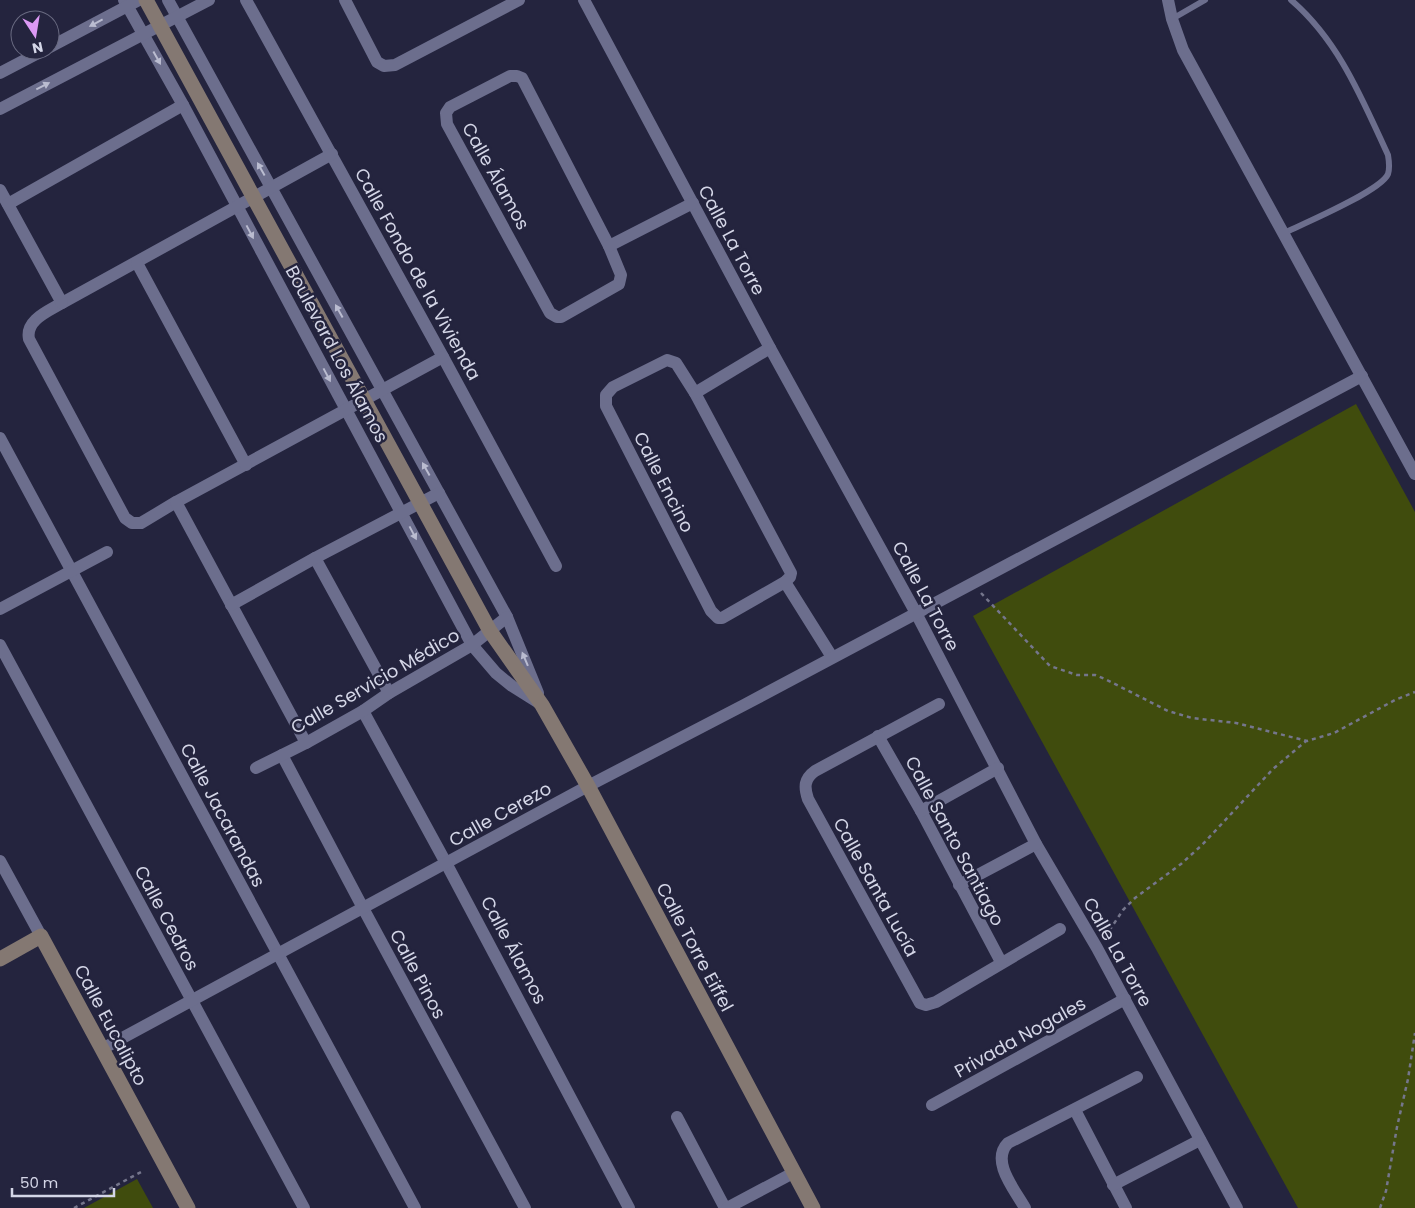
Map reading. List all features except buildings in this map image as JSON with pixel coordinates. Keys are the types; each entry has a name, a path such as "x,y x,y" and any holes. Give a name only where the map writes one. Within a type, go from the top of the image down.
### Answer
{"street":[{"name":"Boulevard Los Álamos","path":"146,0 490,630 513,666 542,705"},
{"name":"Boulevard Los Álamos","path":"168,0 507,617 542,705"},
{"path":"0,108 208,0"},
{"name":"Calle Fondo de la Vivienda","path":"246,0 556,566"},
{"path":"345,0 377,62 384,66 395,64 519,0"},
{"name":"Calle La Torre","path":"584,0 770,348 916,613 1036,844 1098,948 1237,1208"},
{"path":"1168,0 1172,20 1183,50 1415,474"},
{"name":"Boulevard Los Álamos","path":"130,2 144,34 472,645 496,674 542,705"},
{"path":"60,41 130,2"},
{"path":"0,73 25,60"},
{"name":"Calle Álamos","path":"510,76 522,78 609,246 621,275 619,284 561,317 552,316 448,128 446,118 450,107 510,76"},
{"path":"8,204 183,106"},
{"path":"332,154 62,303 34,321 29,329 29,339 125,518 132,523 141,523 176,502 443,357"},
{"path":"0,190 62,303"},
{"path":"609,246 693,203"},
{"path":"137,263 246,465"},
{"path":"695,393 770,348"},
{"name":"Calle Encino","path":"667,360 676,363 695,393 790,571 790,578 785,582 722,618 711,611 606,406 606,395 612,387 667,360"},
{"name":"Calle Cerezo","path":"102,1049 588,786 1362,376"},
{"name":"Calle Jacarandas","path":"0,438 277,954 416,1208"},
{"path":"231,605 315,558 439,493"},
{"path":"176,502 306,743"},
{"path":"0,609 107,552"},
{"path":"315,558 389,693"},
{"path":"785,582 832,657"},
{"name":"Calle Servicio Médico","path":"256,768 363,712 389,693 472,645 507,617"},
{"name":"Calle Cedros","path":"0,645 304,1208"},
{"name":"Calle Santa Lucía","path":"939,704 814,771 809,776 805,785 808,799 920,1003 926,1005 936,1002 1060,929"},
{"name":"Calle Torre Eiffel","path":"542,705 588,786 813,1208"},
{"name":"Calle Álamos","path":"363,712 446,863 629,1208"},
{"name":"Calle Santo Santiago","path":"878,736 921,811 1001,962"},
{"name":"Calle Pinos","path":"282,755 362,908 525,1208"},
{"path":"921,811 998,768"},
{"path":"959,885 1036,844"},
{"name":"Calle Eucalipto","path":"0,861 188,1208"},
{"path":"0,959 41,936"},
{"name":"Privada Nogales","path":"932,1105 1125,999"},
{"path":"1025,1208 1002,1166 1002,1150 1008,1143 1137,1077"},
{"path":"1075,1110 1126,1208"},
{"path":"677,1117 726,1208 793,1173"},
{"path":"1113,1185 1200,1140"}],"lane":[{"path":"1172,20 1204,0"},
{"path":"1284,233 1368,192 1388,176 1390,164 1388,155 1348,70 1304,10 1291,0"}],"path":[{"path":"972,583 1050,666 1077,675 1095,675 1104,678 1168,711 1192,718 1236,723 1307,741"},
{"path":"1098,948 1123,910 1135,898 1182,864 1273,769 1307,741 1334,733 1395,700 1415,692"},
{"path":"1380,1208 1386,1191 1415,1033"},
{"path":"74,1208 141,1172"}],"green space":[{"path":"1356,404 1415,512 1415,1208 1298,1208 973,616"},
{"path":"137,1179 153,1208 84,1208"}]}
